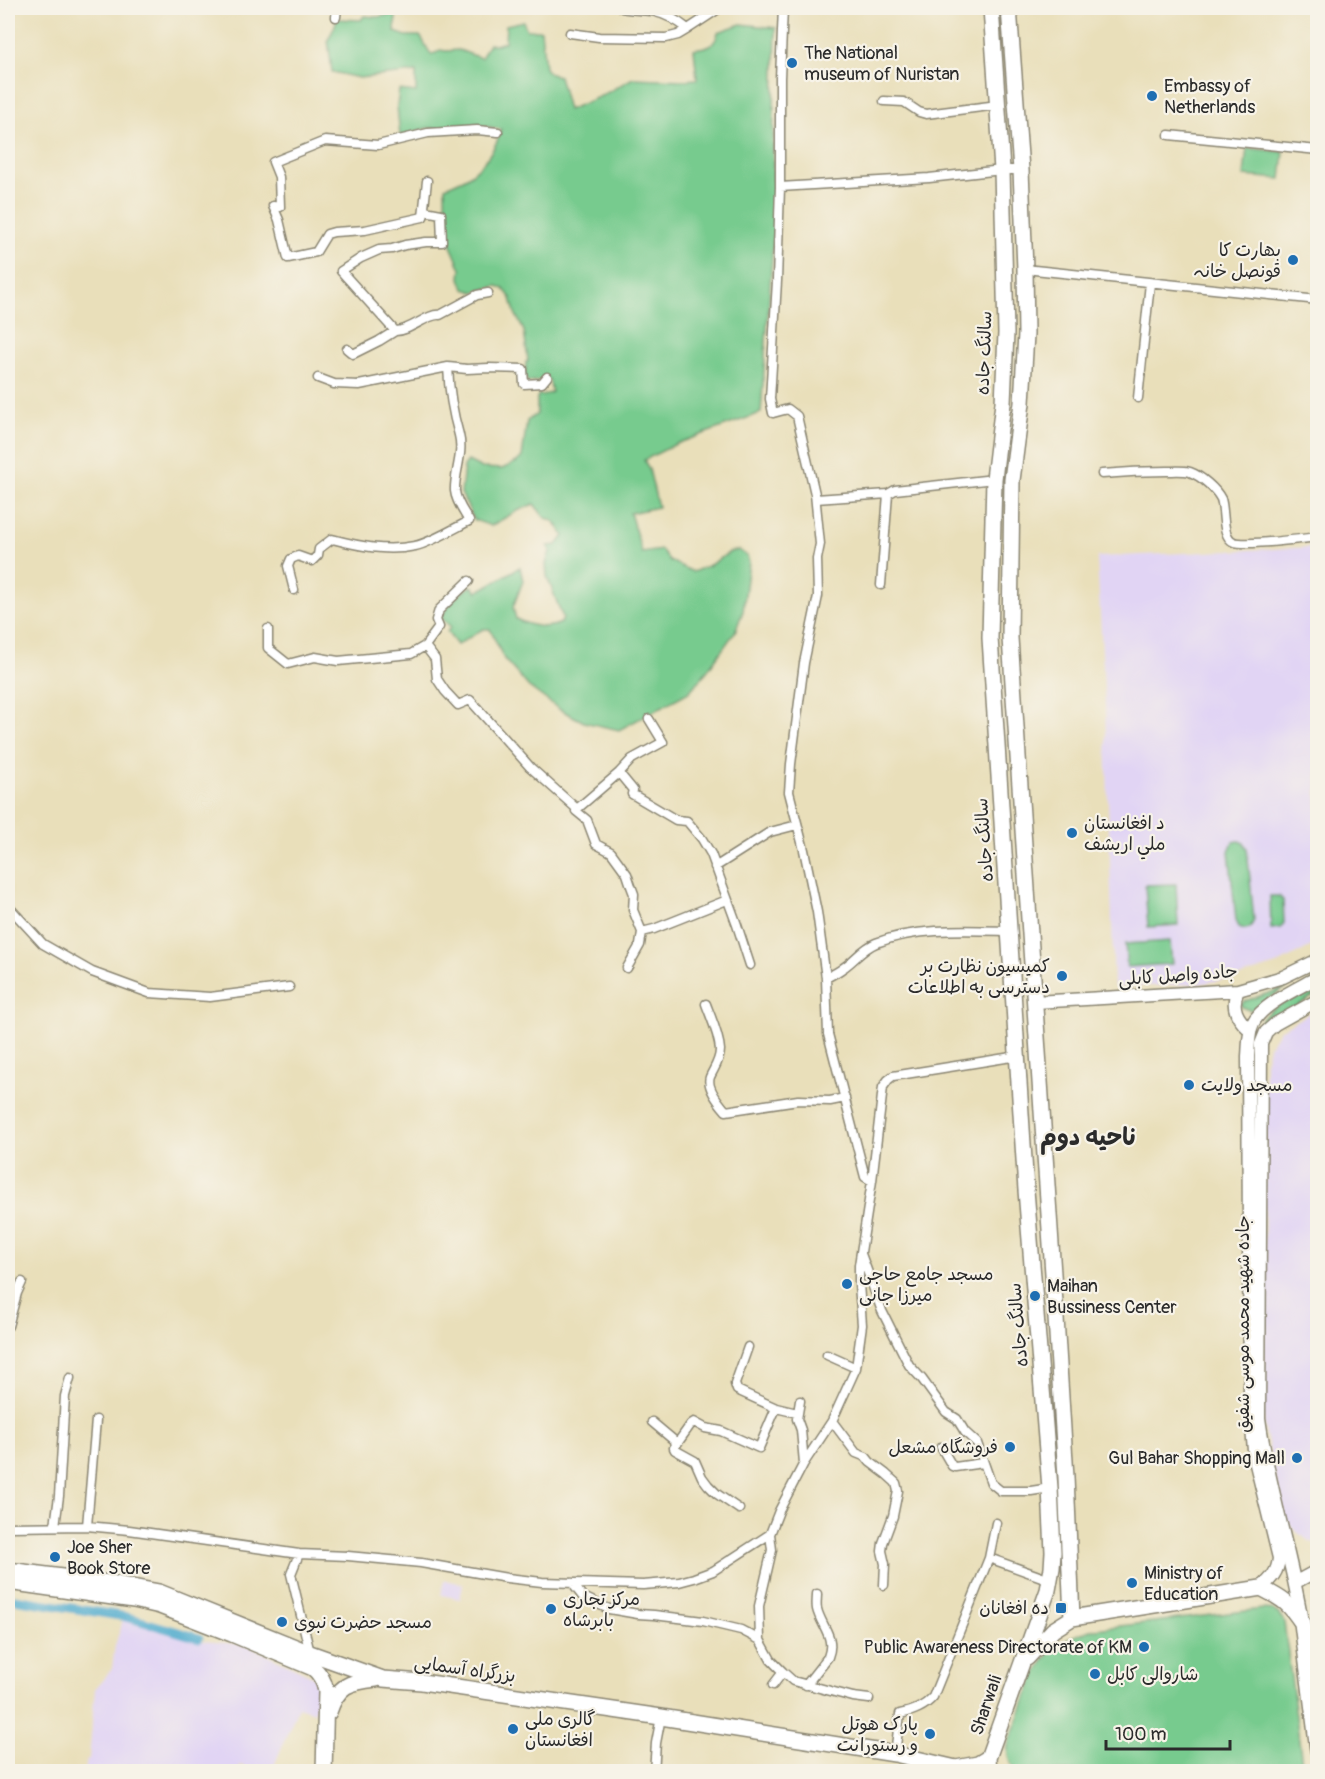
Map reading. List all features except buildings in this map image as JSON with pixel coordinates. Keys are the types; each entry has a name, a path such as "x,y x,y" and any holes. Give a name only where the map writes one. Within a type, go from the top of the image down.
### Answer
{"highway":[{"name":"سالنگ جاده","path":"991,8 1002,170 1006,333 1003,403 994,479 990,638 1026,1190 1053,1552 1050,1580 1021,1665"},
{"name":"سالنگ جاده","path":"1009,8 1021,170 1026,334 1022,403 1012,480 1010,638 1066,1468 1072,1618"},
{"path":"999,779 1020,778"},
{"name":"بزرگراه آسمایی","path":"8,1571 116,1584 159,1592 310,1653 383,1679 422,1682 661,1717 895,1754 956,1768 978,1764 988,1765"},
{"name":"بزرگراه آسمایی","path":"8,1571 160,1606 313,1668 325,1683 324,1772"},
{"path":"1021,1665 1053,1630 1072,1618 1261,1588 1291,1606 1302,1623 1317,1750"},
{"name":"Sharwali","path":"988,1765 1021,1665"},
{"path":"325,1723 334,1696 347,1685 358,1681 383,1679"},
{"path":"929,1762 942,1772"}],"main road":[{"name":"جاده واصل کابلی","path":"1035,1002 1238,990 1283,977 1317,960"},
{"path":"1238,990 1234,999 1236,1014 1250,1030 1259,1014 1267,1007 1317,977"},
{"name":"جاده شهید محمد موسی شفیق","path":"1302,1623 1296,1582 1263,1445 1259,1418 1261,1044 1266,1032 1275,1024 1317,1000"},
{"name":"جاده شهید محمد موسی شفیق","path":"1250,1030 1248,1056 1250,1409 1255,1460 1279,1558 1279,1565 1275,1573 1261,1588"},
{"path":"1296,1582 1317,1570"}],"street":[{"path":"336,17 337,8"},
{"path":"476,8 485,8"},
{"path":"622,8 653,11 671,18 688,29"},
{"path":"570,33 599,37 666,38 678,35 720,8"},
{"path":"783,8 777,281 770,399 773,413 788,409 797,416 815,494 820,544 817,559 818,596 804,663 789,792 817,912 826,978 828,1034 865,1177 872,1181"},
{"path":"884,101 904,102 926,114 998,105"},
{"path":"423,217 365,230 327,234 316,252 288,258 279,220 273,206 280,207 279,177 273,162 326,141 378,145 428,132 477,130 498,132"},
{"path":"1169,135 1317,150"},
{"path":"780,188 1021,170"},
{"path":"423,217 427,181"},
{"path":"395,331 341,271 351,263 379,250 392,249 405,244 442,242 441,214 424,211 423,217"},
{"path":"1025,269 1317,300"},
{"path":"1138,398 1150,283"},
{"path":"346,349 353,354 395,331 398,332 434,314 440,315 477,295 488,293"},
{"path":"294,590 288,566 291,559 298,556 312,561 318,555 319,549 332,539 375,549 395,549 417,546 469,521 455,493 460,456 459,435 449,394 448,367"},
{"path":"318,378 334,384 359,385 448,367 523,369 524,384 542,383 547,377"},
{"path":"1102,474 1186,471 1197,475 1212,488 1221,500 1226,532 1232,541 1253,543 1317,537"},
{"path":"815,494 816,499 830,499 888,494 895,490 994,479"},
{"path":"881,585 888,494"},
{"path":"268,629 268,648 288,664 315,657 338,661 411,654 425,646 439,627 436,620 439,610 469,580"},
{"path":"425,646 435,659 437,679 445,692 458,705 470,700 530,767 587,820 596,844 611,852 627,874 634,894 633,910 642,932 640,945 627,968"},
{"path":"576,809 632,759 663,742 649,719"},
{"path":"619,773 633,790 632,794 676,820 687,821 711,854 750,965"},
{"path":"715,867 770,832 797,825"},
{"path":"642,932 727,900"},
{"path":"8,906 43,944 92,972 149,993 210,998 289,987"},
{"path":"826,978 844,968 857,955 874,944 902,936 947,930 1010,931"},
{"path":"706,1004 717,1032 720,1050 718,1062 709,1083 726,1111 798,1100 830,1101 845,1098"},
{"path":"870,1700 793,1681 771,1660 760,1640 759,1606 772,1550 770,1534 778,1511 804,1463 832,1421 856,1368 862,1324 858,1284 861,1253 884,1087 893,1076 1018,1056"},
{"path":"861,1253 882,1311 909,1365 946,1412 957,1419 965,1432 977,1443 991,1483 998,1490 1031,1491 1050,1488"},
{"path":"8,1326 22,1282"},
{"path":"748,1347 735,1384 737,1390 776,1408 797,1413"},
{"path":"827,1355 856,1368"},
{"path":"55,1526 65,1396 70,1378"},
{"path":"800,1401 797,1419 801,1430 804,1463"},
{"path":"739,1509 708,1485 695,1461 675,1450 694,1422 759,1448 776,1408"},
{"path":"87,1527 96,1420"},
{"path":"832,1421 856,1453 866,1457 896,1483 898,1491 893,1516 882,1551 885,1564 884,1585"},
{"path":"652,1422 678,1443"},
{"path":"942,1447 952,1466 983,1463"},
{"path":"895,1754 900,1714 913,1712 927,1704 933,1697 989,1558 996,1524"},
{"path":"8,1527 55,1526 129,1530 299,1554 421,1563 507,1578 572,1584 643,1585 680,1582 712,1571 770,1534"},
{"path":"299,1554 291,1574 310,1653"},
{"path":"989,1558 1050,1580"},
{"path":"572,1584 583,1597 609,1609 703,1621 741,1630 760,1640"},
{"path":"806,1685 830,1652 829,1632 817,1610 817,1594"},
{"path":"773,1685 783,1672"},
{"path":"654,1772 661,1717"}],"shaded area":[{"path":"1317,547 1317,943 1276,965 1238,977 1199,984 1114,987 1105,706 1097,557"},
{"path":"1317,1009 1317,1544 1293,1529 1284,1516 1264,1425 1265,1063 1269,1046 1280,1030"},
{"path":"444,1580 463,1584 460,1599 441,1595"},
{"path":"123,1620 192,1640 247,1645 314,1677 318,1687 315,1712 298,1707 272,1771 256,1771 240,1765 238,1772 86,1771 95,1689 112,1669 115,1646"}],"green space":[{"path":"396,14 395,32 406,36 420,36 431,54 440,50 459,50 481,58 489,44 496,45 505,42 506,25 523,21 527,30 541,30 545,68 550,74 559,76 568,110 601,96 633,78 697,79 694,49 713,43 718,32 741,24 776,28 774,229 761,413 676,444 644,460 649,469 658,507 630,513 642,553 661,550 670,561 693,572 710,565 730,552 739,550 747,556 749,562 743,611 735,632 689,692 619,730 584,722 559,709 529,687 504,659 490,629 483,629 457,645 447,632 451,627 441,618 454,600 467,589 472,586 477,592 520,567 523,581 513,607 516,619 538,626 561,623 563,618 547,576 546,564 550,551 548,546 557,545 564,536 555,522 544,517 534,504 491,526 474,520 461,493 464,466 468,461 482,468 502,469 522,457 527,421 537,414 537,398 539,394 542,396 552,392 549,379 528,382 525,377 528,361 524,331 511,298 503,288 497,286 474,292 464,289 460,278 461,269 446,234 445,187 467,177 484,162 493,149 501,129 484,126 466,129 427,128 400,136 397,106 399,90 416,92 416,72 359,78 332,72 328,40 337,19 361,20 364,16 377,17"},
{"path":"1247,148 1284,152 1281,179 1244,176"},
{"path":"1233,842 1244,843 1247,849 1254,920 1250,928 1244,929 1239,927 1236,921 1229,851"},
{"path":"1176,884 1178,925 1148,927 1145,885"},
{"path":"1270,896 1279,896 1283,900 1284,923 1280,928 1271,929"},
{"path":"1170,941 1172,964 1127,967 1125,944"},
{"path":"1317,982 1317,994 1265,1025 1261,1022 1269,1011"},
{"path":"1287,987 1251,1010 1241,1006 1245,1001"},
{"path":"1263,1609 1276,1612 1284,1622 1303,1771 1016,1772 1012,1766 1008,1753 1009,1743 1029,1690 1043,1662 1061,1643 1095,1629"}],"waterway":[{"path":"8,1598 127,1617 199,1638"}],"place":[{"name":"The National museum of Nuristan","path":"792,63"},
{"name":"Embassy of Netherlands","path":"1152,96"},
{"name":"بھارت کا قونصل خانہ","path":"1293,260"},
{"name":"د افغانستان ملي اریشف","path":"1072,833"},
{"name":"کمیسیون نظارت بر دسترسی به اطلاعات","path":"1062,976"},
{"name":"مسجد ولایت","path":"1189,1085"},
{"name":"مسجد جامع حاجی میرزا جانی","path":"847,1284"},
{"name":"Maihan Bussiness Center","path":"1035,1296"},
{"name":"فروشگاه مشعل","path":"1010,1447"},
{"name":"Gul Bahar Shopping Mall","path":"1297,1458"},
{"name":"Joe Sher Book Store","path":"55,1557"},
{"name":"Ministry of Education","path":"1132,1583"},
{"name":"ده افغانان","path":"1061,1608"},
{"name":"مرکز تجاری بابرشاه","path":"551,1609"},
{"name":"مسجد حضرت نبوی","path":"282,1622"},
{"name":"Public Awareness Directorate of KM","path":"1144,1647"},
{"name":"شاروالی کابل","path":"1095,1674"},
{"name":"گالری ملی افغانستان","path":"513,1729"},
{"name":"پارک هوتل و رستورانت","path":"930,1734"}],"district":[{"name":"ناحیه دوم","path":"1088,1137"}]}
